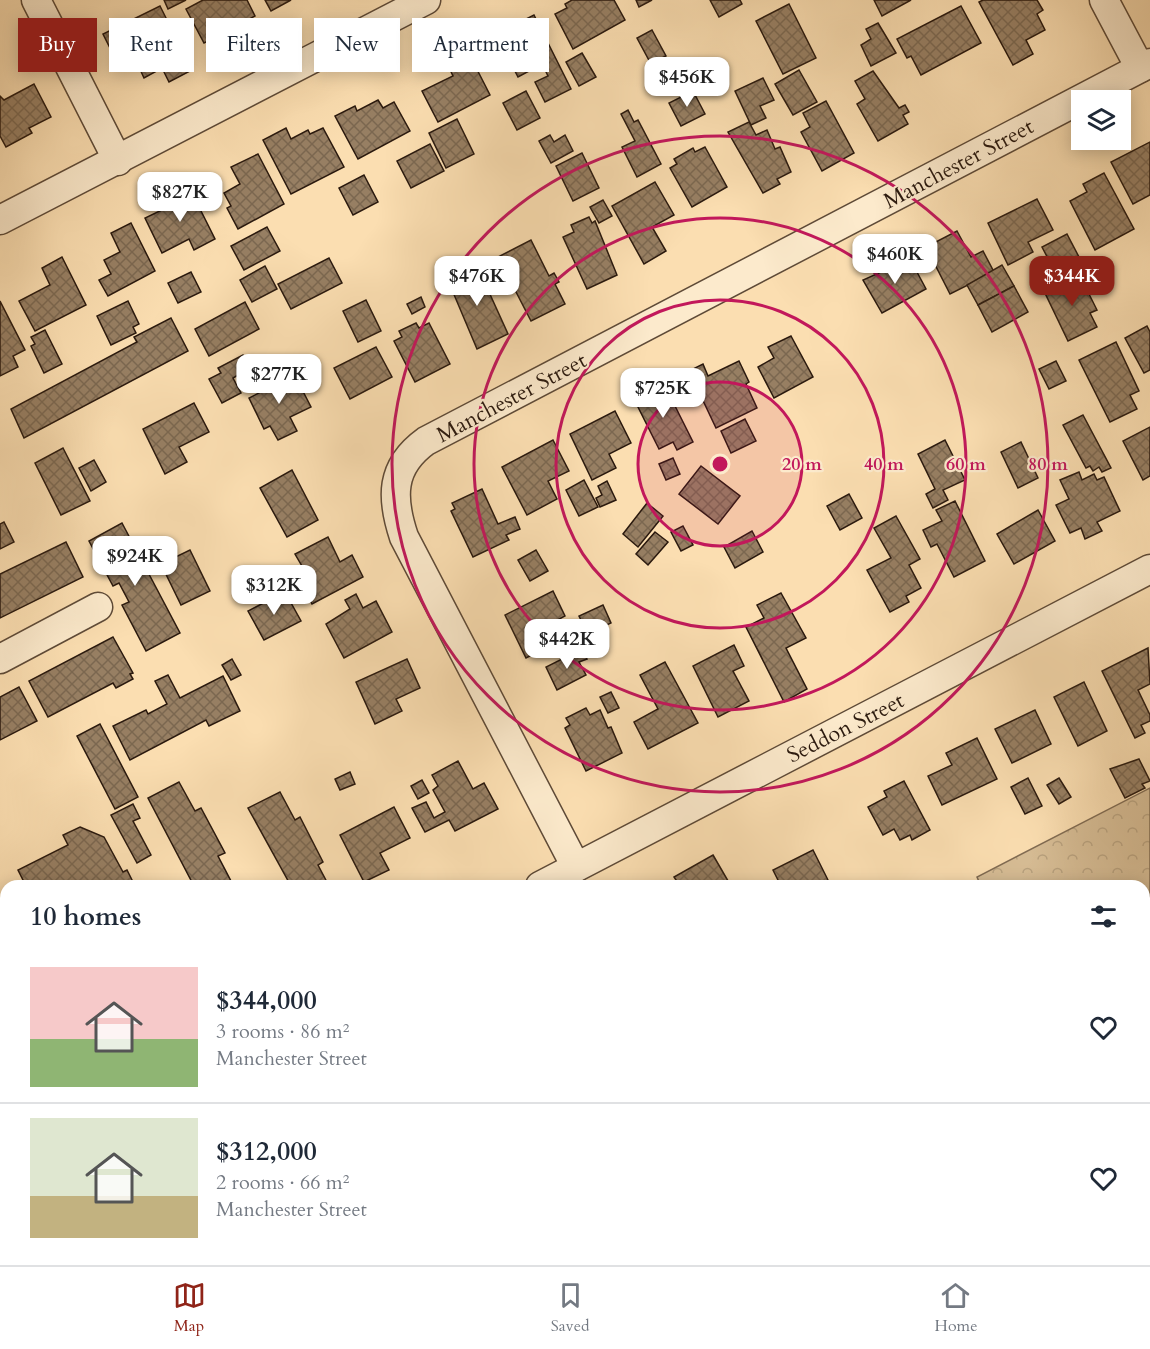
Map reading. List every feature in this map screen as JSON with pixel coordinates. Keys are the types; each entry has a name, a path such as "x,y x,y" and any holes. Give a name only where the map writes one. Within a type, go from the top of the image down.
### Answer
{"street":[{"path":"36,0 118,161"},
{"path":"0,220 426,0"},
{"path":"1104,0 1145,66"},
{"name":"Manchester Street","path":"576,867 404,537 396,512 394,489 402,466 414,449 1145,66"},
{"name":"Seddon Street","path":"551,880 1150,569"},
{"path":"0,659 98,607"}],"green space":[{"path":"1150,788 1150,880 978,880 977,877"}],"building":[{"path":"164,0 186,0 168,9"},
{"path":"203,0 247,0 255,16 251,18 206,18 206,42 204,43 194,24 194,18 191,18 186,9"},
{"path":"265,0 291,0 271,11"},
{"path":"572,0 614,0 625,20 573,49 555,14 567,8 565,4"},
{"path":"636,0 652,0 639,7"},
{"path":"710,0 740,0 742,4 719,17"},
{"path":"874,0 911,0 882,16"},
{"path":"983,0 1037,0 1043,10 1037,14 1045,30 1026,40 1033,54 1013,65 979,2"},
{"path":"789,4 816,58 783,74 756,21"},
{"path":"160,6 166,18 136,18"},
{"path":"961,6 981,43 921,75 911,56 907,58 897,39"},
{"path":"878,23 896,53 871,66 861,45 871,39 866,29"},
{"path":"652,30 666,56 651,64 637,38"},
{"path":"109,31 109,46 103,34"},
{"path":"549,45 571,89 545,102 535,82 548,76 546,72 549,72"},
{"path":"582,53 596,77 579,86 566,62"},
{"path":"799,70 817,102 793,115 775,84"},
{"path":"873,71 899,108 905,105 909,112 903,115 908,124 878,141 857,104 865,99 855,81"},
{"path":"141,72 155,72 144,78"},
{"path":"164,72 188,72 169,82"},
{"path":"451,72 478,72 490,95 438,122 422,91 453,76"},
{"path":"515,72 527,72 518,77"},
{"path":"763,78 774,100 760,106 766,118 751,125 735,91"},
{"path":"34,84 51,117 29,128 32,133 6,147 0,136 0,96 4,100"},
{"path":"526,91 540,118 517,130 503,103"},
{"path":"693,91 705,114 681,126 669,103"},
{"path":"378,100 383,108 394,102 410,131 358,159 335,116 355,106 357,111"},
{"path":"826,101 854,153 822,171 801,132 810,127 803,113"},
{"path":"628,110 634,122 638,120 661,164 637,177 622,147 635,141 621,114"},
{"path":"457,119 474,154 446,168 429,133"},
{"path":"749,122 756,135 767,130 775,149 780,147 791,172 777,179 780,184 763,193 728,132"},
{"path":"286,128 291,139 308,130 310,134 323,128 344,167 291,194 263,140"},
{"path":"550,135 554,142 565,135 573,151 551,163 539,141"},
{"path":"1150,142 1150,195 1133,204 1111,162"},
{"path":"430,144 444,171 411,188 397,161"},
{"path":"705,147 727,187 692,207 670,168 677,164 674,159 693,148 695,152"},
{"path":"582,153 599,188 573,201 556,166"},
{"path":"258,154 284,204 238,229 227,208 231,206 224,193 240,184 231,167"},
{"path":"1104,173 1134,229 1095,250 1070,201 1087,192 1083,184"},
{"path":"364,175 378,202 353,215 339,188"},
{"path":"655,182 674,215 652,227 666,251 644,264 612,206"},
{"path":"190,189 215,239 194,250 189,239 162,253 145,218 164,209 161,204"},
{"path":"1037,199 1053,230 1028,242 1033,252 1008,265 988,223"},
{"path":"603,200 612,216 599,223 590,207"},
{"path":"589,217 592,223 595,221 617,275 587,289 563,237 574,232 571,225"},
{"path":"131,223 155,271 108,296 99,280 111,274 104,260 120,252 111,233"},
{"path":"267,227 280,251 244,270 231,246"},
{"path":"957,231 971,257 983,251 994,272 950,294 926,247"},
{"path":"1067,234 1079,257 1054,270 1042,247"},
{"path":"531,240 549,276 554,273 559,282 555,284 565,304 531,321 498,257"},
{"path":"62,257 86,305 35,331 19,301 50,285 42,268"},
{"path":"329,258 342,283 291,309 278,284"},
{"path":"910,259 926,289 882,313 863,280"},
{"path":"1002,265 1014,286 978,305 967,285"},
{"path":"265,266 277,289 252,302 240,280"},
{"path":"473,266 480,280 483,279 508,334 477,349 447,278"},
{"path":"191,272 201,292 178,303 168,283"},
{"path":"1079,274 1097,310 1090,313 1097,327 1068,341 1044,291"},
{"path":"1014,286 1028,312 992,332 978,305"},
{"path":"421,297 425,307 412,314 407,304"},
{"path":"366,300 381,331 358,342 343,311"},
{"path":"0,301 25,350 13,356 18,367 0,376"},
{"path":"128,301 139,324 133,327 136,333 111,345 97,316"},
{"path":"245,302 259,329 209,356 195,329"},
{"path":"171,318 188,351 24,438 11,409 137,342 134,337"},
{"path":"416,323 419,328 429,323 450,364 415,382 394,341 402,337 399,331"},
{"path":"1147,326 1150,332 1150,370 1144,373 1125,338"},
{"path":"45,330 62,364 44,373 31,346 35,344 31,337"},
{"path":"791,336 813,377 774,398 758,367 774,358 768,347"},
{"path":"1116,342 1139,391 1130,395 1137,409 1110,422 1079,360"},
{"path":"376,347 392,377 350,399 334,368"},
{"path":"243,355 250,368 233,378 241,393 222,403 209,379 221,373 218,368"},
{"path":"739,361 749,382 746,384 757,408 716,428 689,371 703,364 708,376"},
{"path":"1056,361 1066,381 1049,389 1039,369"},
{"path":"294,374 311,407 290,417 297,431 278,440 270,426 264,429 249,398 259,393 255,384 269,378 272,385"},
{"path":"664,384 693,442 677,450 673,442 659,449 634,399"},
{"path":"194,403 209,432 179,447 187,462 165,474 143,429"},
{"path":"615,411 631,443 609,454 616,468 592,480 570,434"},
{"path":"1083,415 1111,468 1102,472 1099,467 1093,471 1090,466 1086,468 1063,425"},
{"path":"745,419 756,441 731,453 721,431"},
{"path":"1150,427 1150,476 1143,480 1123,441"},
{"path":"553,440 569,471 548,481 557,499 527,515 502,467"},
{"path":"945,440 965,480 943,490 948,500 933,508 926,494 935,489 918,454"},
{"path":"1021,442 1038,478 1018,488 1001,452"},
{"path":"63,448 90,501 61,515 35,463"},
{"path":"673,458 680,474 666,480 659,464"},
{"path":"94,460 106,482 91,491 79,468"},
{"path":"701,466 740,496 718,524 679,494"},
{"path":"292,470 318,520 287,537 260,488"},
{"path":"1079,472 1082,480 1094,474 1097,480 1104,477 1120,511 1097,522 1102,531 1085,539 1081,528 1070,533 1056,505 1069,499 1060,480"},
{"path":"584,480 598,507 579,516 566,490"},
{"path":"607,481 616,500 600,507 596,498 602,495 598,486"},
{"path":"482,489 498,524 515,517 520,529 506,535 509,540 473,557 451,511 455,509 452,503"},
{"path":"849,494 862,518 840,530 827,506"},
{"path":"955,501 985,561 954,577 937,544 931,547 923,530 942,521 936,510"},
{"path":"647,503 663,516 638,547 623,534"},
{"path":"1038,510 1055,541 1014,564 997,534"},
{"path":"896,516 920,559 909,565 921,588 906,596 909,602 890,612 867,570 891,558 874,528"},
{"path":"4,522 14,542 0,549 0,524"},
{"path":"122,523 180,633 146,651 122,605 129,602 119,583 113,586 89,541"},
{"path":"683,526 693,545 681,551 671,532"},
{"path":"752,531 763,552 735,568 724,547"},
{"path":"655,532 668,542 648,565 636,554"},
{"path":"328,537 340,562 352,555 363,577 312,604 302,584 310,580 295,554"},
{"path":"66,542 83,577 0,618 0,574"},
{"path":"190,550 210,591 181,605 161,564"},
{"path":"536,550 548,571 530,581 518,560"},
{"path":"553,591 565,616 550,624 559,641 526,658 505,615"},
{"path":"285,592 301,621 264,640 248,611"},
{"path":"781,593 806,638 786,648 807,689 784,702 746,627 764,618 757,605"},
{"path":"356,594 363,608 376,601 392,632 344,658 326,624 350,609 345,600"},
{"path":"603,605 611,623 588,634 579,616"},
{"path":"113,637 133,673 130,674 133,679 116,688 113,683 48,717 29,681"},
{"path":"734,645 744,666 733,671 749,701 718,717 693,666"},
{"path":"1148,648 1150,684 1138,690 1150,715 1150,721 1141,725 1145,733 1135,738 1102,671"},
{"path":"582,649 587,659 579,662 586,675 557,690 546,667"},
{"path":"232,659 241,675 231,680 222,665"},
{"path":"407,659 420,688 396,699 402,711 375,724 356,682"},
{"path":"665,662 698,723 648,749 634,722 658,709 640,675"},
{"path":"168,675 180,698 223,676 240,711 209,726 206,720 130,760 113,726 146,710 148,714 167,704 155,681"},
{"path":"1084,682 1107,731 1078,746 1054,697"},
{"path":"19,687 37,721 0,740 0,697"},
{"path":"611,692 619,708 608,713 600,697"},
{"path":"586,708 590,715 600,710 608,728 611,727 622,753 586,771 565,728 570,725 566,718"},
{"path":"1035,710 1051,744 1012,763 995,729"},
{"path":"100,724 138,797 115,809 77,736"},
{"path":"977,738 997,779 942,805 928,776 952,765 946,753"},
{"path":"1139,759 1150,781 1142,784 1145,788 1125,798 1110,769"},
{"path":"458,761 473,789 484,783 498,809 455,831 449,820 425,832 412,808 426,802 434,818 445,812 433,790 438,786 432,775"},
{"path":"350,772 355,784 340,790 335,779"},
{"path":"1028,778 1042,806 1025,814 1011,787"},
{"path":"1059,778 1071,797 1059,804 1047,785"},
{"path":"422,780 429,793 418,799 411,786"},
{"path":"904,781 930,830 912,840 910,835 900,840 894,829 883,835 868,807 887,797 884,791"},
{"path":"179,782 195,811 201,808 225,853 218,856 230,880 191,880 148,798"},
{"path":"280,792 295,820 300,817 323,862 318,865 326,880 288,880 248,808"},
{"path":"133,804 140,818 133,821 151,855 137,863 111,815"},
{"path":"394,807 410,838 380,853 389,870 368,880 363,880 340,835"},
{"path":"80,827 104,837 123,872 127,870 132,880 23,880 18,870 68,845 63,835"},
{"path":"813,850 828,880 778,880 773,870"},
{"path":"713,855 728,880 676,880 674,877"}]}
